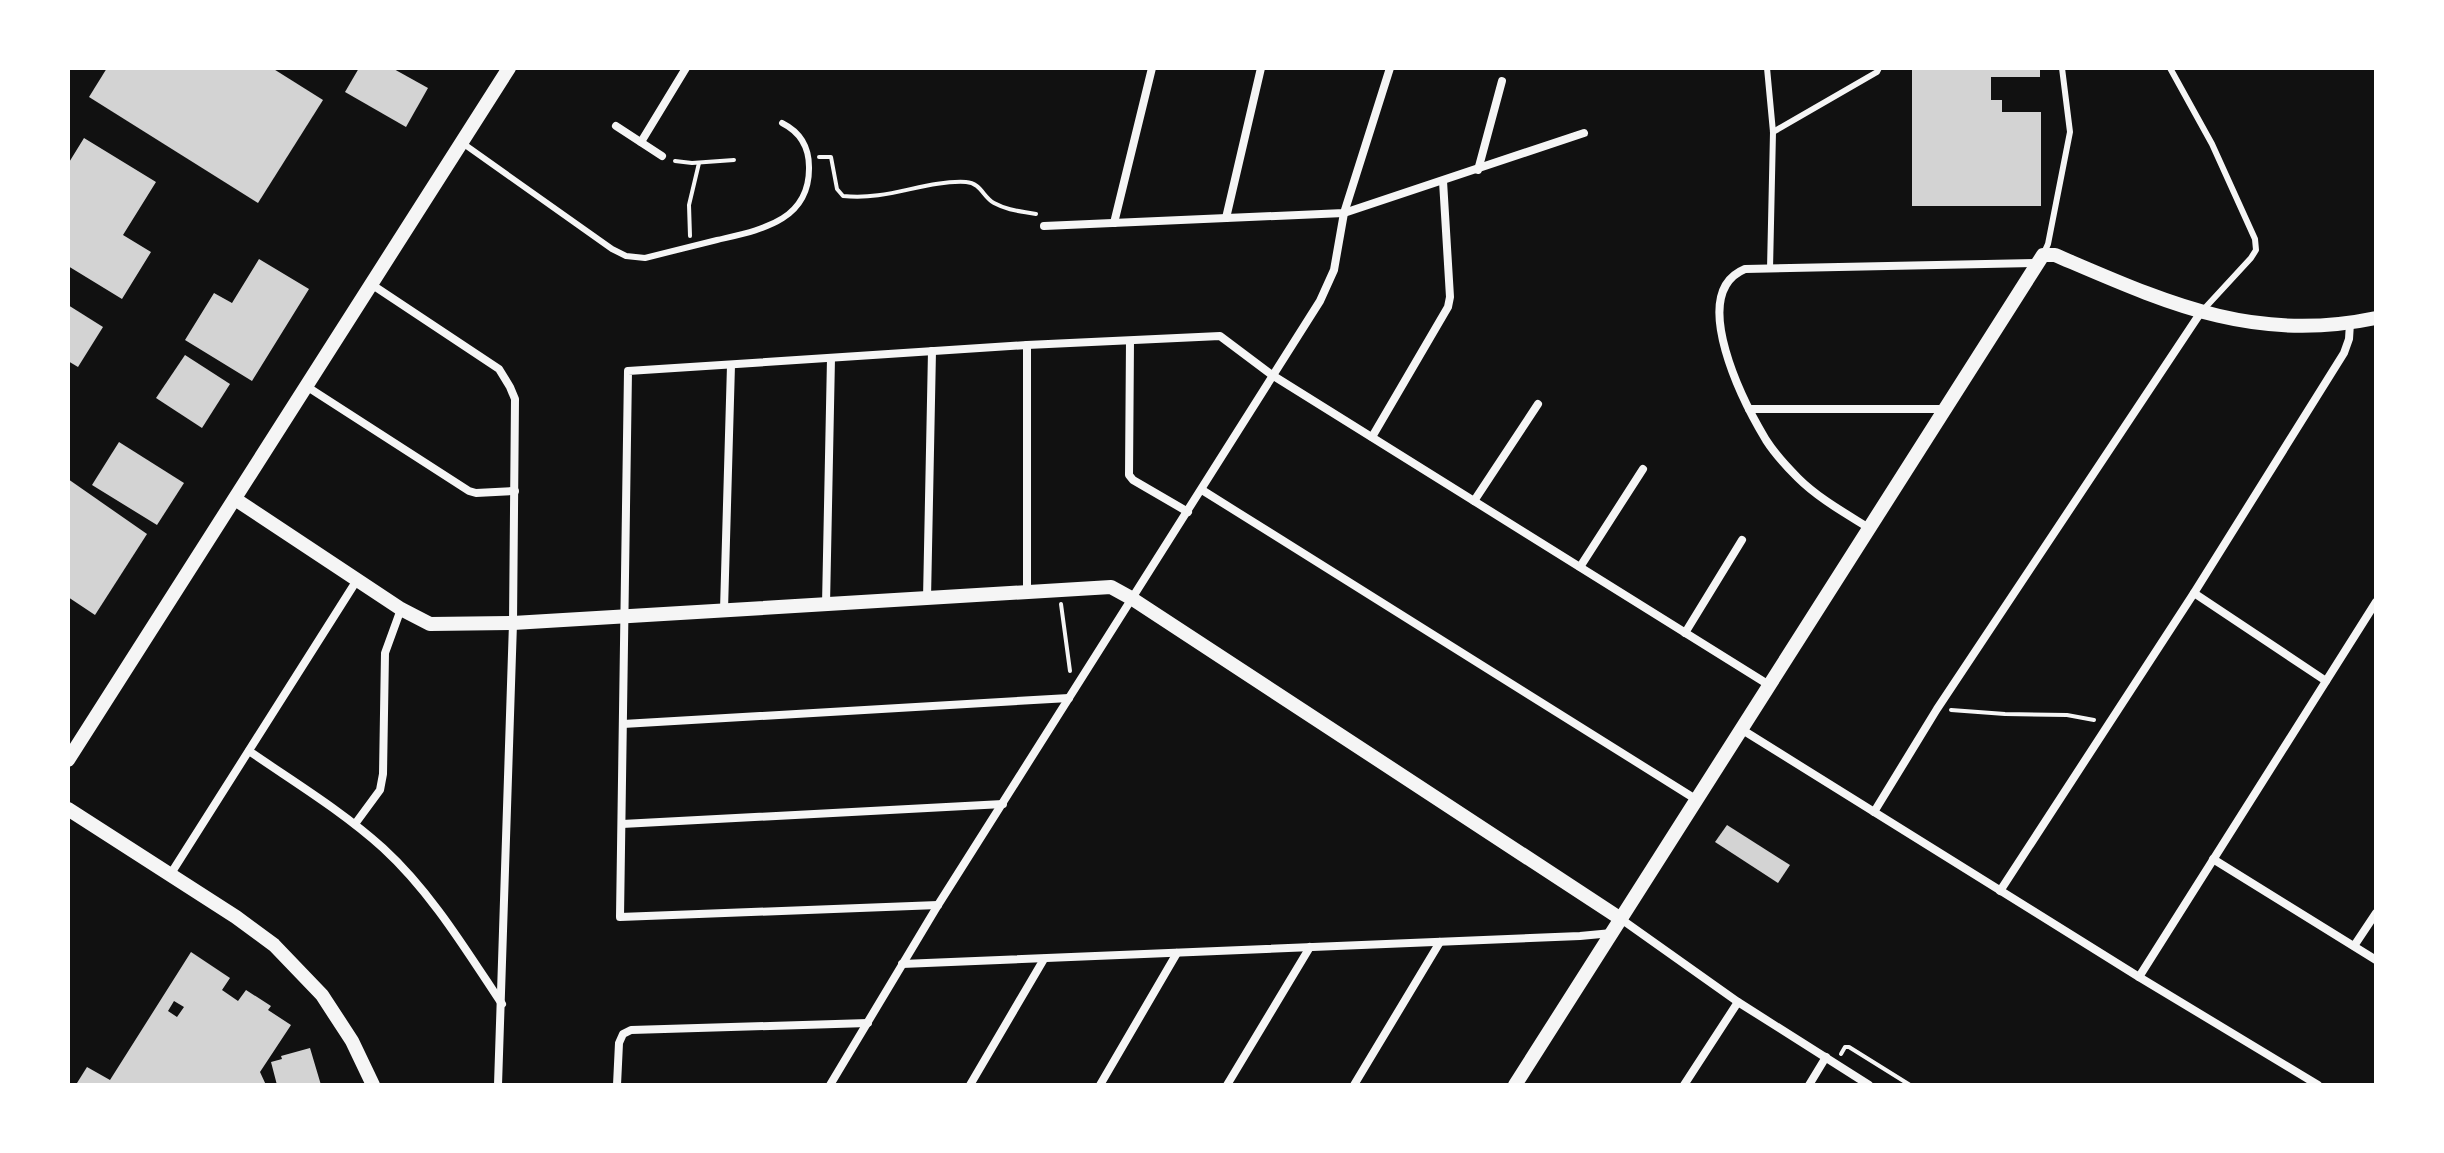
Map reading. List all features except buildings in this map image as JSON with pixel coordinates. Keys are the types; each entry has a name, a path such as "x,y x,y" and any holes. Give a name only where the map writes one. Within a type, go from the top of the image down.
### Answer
{"street":[{"path":"68,760 509,68"},
{"path":"641,142 686,68"},
{"path":"1114,223 1152,68"},
{"path":"1226,218 1261,68"},
{"path":"830,1085 938,905 1328,286 1334,270 1344,213 1390,68"},
{"path":"1478,170 1502,81"},
{"path":"616,126 662,156"},
{"path":"1044,226 1344,213 1584,133"},
{"path":"1372,437 1448,307 1443,181"},
{"path":"1869,528 1799,480 1768,443 1749,409 1723,342 1718,316 1727,283 1745,269 2040,259 2055,255 2153,296 2243,323 2318,326 2376,318"},
{"path":"1515,1085 2040,259"},
{"path":"371,284 499,369 515,399 513,623 498,1085"},
{"path":"1874,812 1937,709 2201,312"},
{"path":"2000,891 2194,593 2344,353 2350,323"},
{"path":"938,905 620,917 628,371 1027,345 1220,336 1272,375 1769,685"},
{"path":"1130,341 1129,475 1188,512"},
{"path":"1027,345 1027,591"},
{"path":"927,599 932,351"},
{"path":"826,605 831,358"},
{"path":"724,610 731,365"},
{"path":"306,386 469,491 515,491"},
{"path":"1474,501 1538,404"},
{"path":"1749,409 1945,409"},
{"path":"1580,567 1643,469"},
{"path":"1202,490 1697,800"},
{"path":"235,499 401,609 430,624 513,623 1111,587 1621,919 1738,1002 1869,1085"},
{"path":"1685,633 1742,540"},
{"path":"170,875 357,580"},
{"path":"2194,593 2326,681"},
{"path":"2139,977 2376,602"},
{"path":"355,824 380,790 383,774 385,653 401,609"},
{"path":"623,724 1071,696"},
{"path":"1741,729 2318,1085"},
{"path":"249,751 355,824 385,850 461,943 502,1004"},
{"path":"622,824 1003,804"},
{"path":"68,809 236,917 274,945 322,995 363,1060 373,1085"},
{"path":"2213,859 2376,960"},
{"path":"2354,946 2376,913"},
{"path":"902,964 1612,933"},
{"path":"1354,1085 1440,942"},
{"path":"1227,1085 1310,947"},
{"path":"1100,1085 1177,953"},
{"path":"970,1085 1044,959"},
{"path":"1684,1085 1738,1002"},
{"path":"617,1085 619,1043 623,1034 631,1030 868,1023"},
{"path":"1809,1085 1830,1060"}],"lane":[{"path":"1767,68 1773,132 1770,269"},
{"path":"1773,132 1879,68"},
{"path":"2040,259 2048,244 2070,132 2062,68"},
{"path":"2170,68 2212,144 2255,239 2256,250 2251,258 2201,312"},
{"path":"461,142 612,249 626,256 645,258 769,228 790,213 807,190 809,158 800,136 782,123"}],"path":[{"path":"662,156 699,163 734,160"},
{"path":"809,158 831,157 837,189 843,196 863,198 943,183 970,182 977,185 989,201 1002,207 1014,212 1032,213 1065,225"},
{"path":"691,247 689,205 699,163"},
{"path":"1059,589 1071,696"},
{"path":"1937,709 2067,715 2109,724"},
{"path":"1830,1060 1849,1047 1910,1085"}]}
